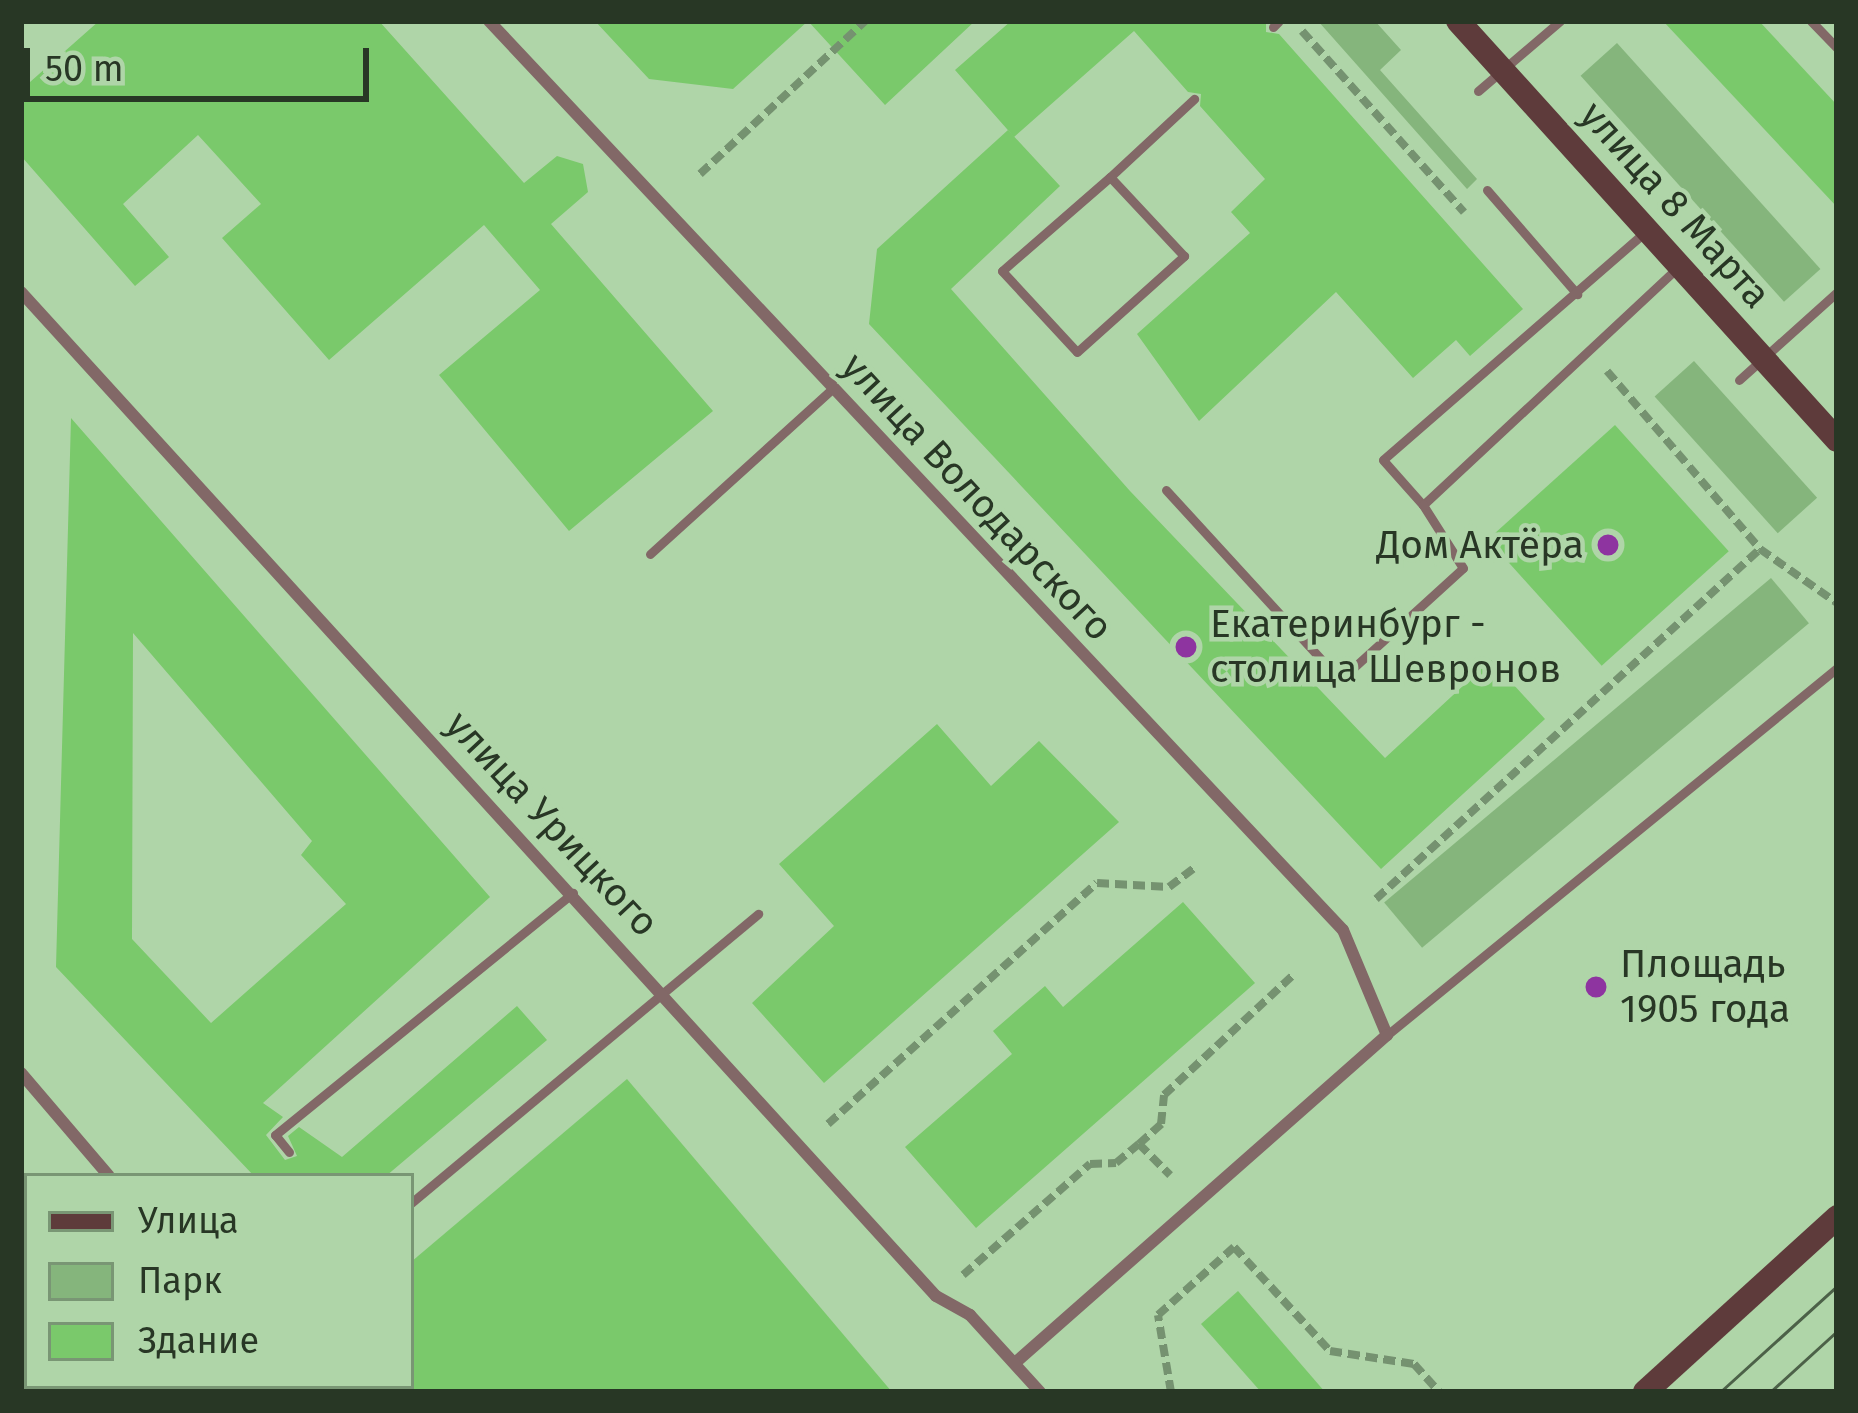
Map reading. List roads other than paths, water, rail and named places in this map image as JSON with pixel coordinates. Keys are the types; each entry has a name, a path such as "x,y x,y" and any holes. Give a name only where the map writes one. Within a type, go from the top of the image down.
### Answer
{"street":[{"name":"улица Володарского","path":"489,21 1343,930 1387,1035"},
{"name":"улица 8 Марта","path":"1458,21 1837,440"},
{"name":"улица Урицкого","path":"21,292 665,991 936,1296 970,1315 1040,1392"},
{"path":"1015,1363 1387,1035"},
{"path":"21,1073 106,1173"},
{"path":"1645,1392 1837,1217"}],"lane":[{"path":"1478,91 1560,21"},
{"path":"1811,21 1837,48"},
{"path":"1111,177 1184,256 1077,352 1002,271 1194,99"},
{"path":"1487,190 1577,294"},
{"path":"1166,490 1340,680 1462,568 1423,505 1383,460 1649,229"},
{"path":"1423,505 1681,264"},
{"path":"1739,380 1837,292"},
{"path":"650,554 833,388"},
{"path":"1387,1035 1837,668"},
{"path":"289,1152 275,1135 574,893"},
{"path":"414,1200 758,914"}],"tram line":[{"path":"1720,1392 1837,1286"},
{"path":"1770,1392 1837,1331"}],"place":[{"name":"Дом Актёра","path":"1608,545"},
{"name":"Екатеринбург - столица Шевронов","path":"1186,647"},
{"name":"Площадь 1905 года","path":"1596,987"}]}
